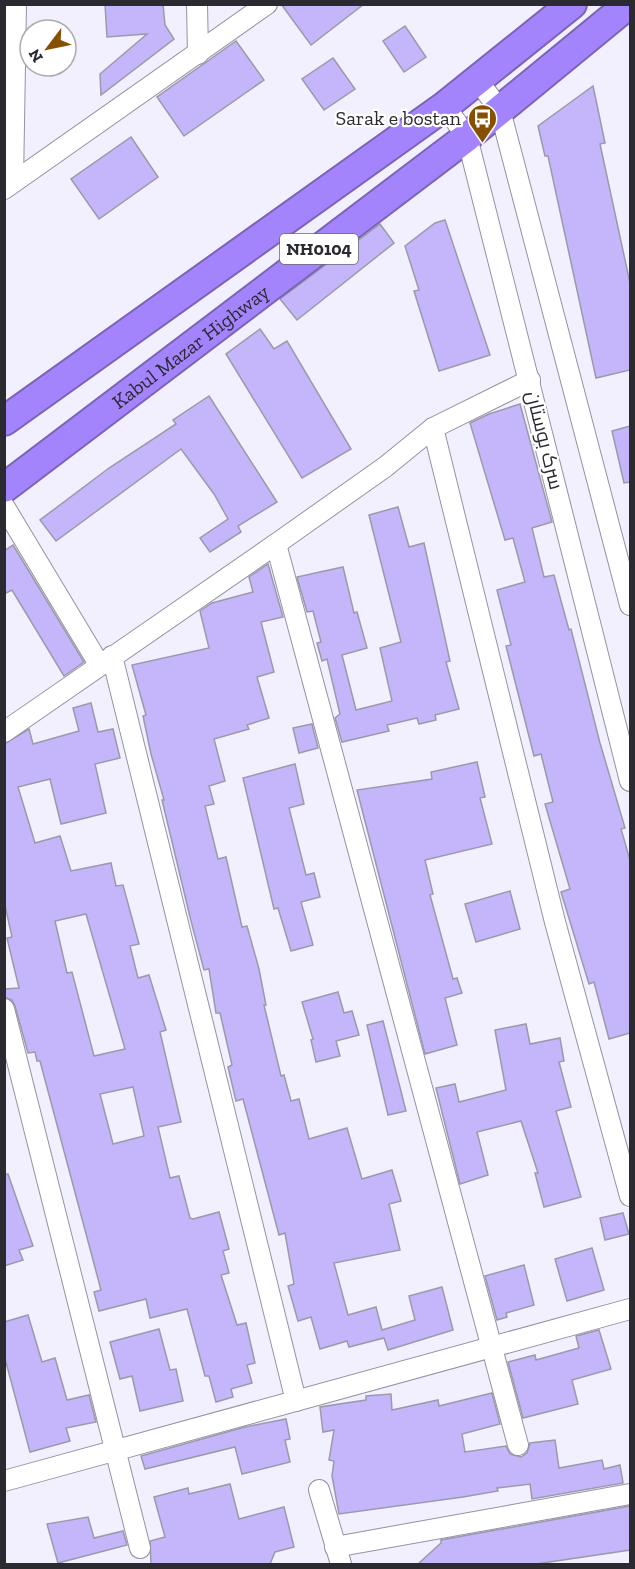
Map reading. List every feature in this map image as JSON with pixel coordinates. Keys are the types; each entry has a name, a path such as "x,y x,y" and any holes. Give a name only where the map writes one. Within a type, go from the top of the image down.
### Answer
{"highway":[{"name":"NH0104","path":"4,421 445,106 572,4"},
{"name":"Kabul Mazar Highway","path":"4,488 467,137 629,4"}],"street":[{"path":"9,185 16,4"},
{"path":"197,4 198,54"},
{"path":"9,185 267,4"},
{"name":"سرک بوستان","path":"478,81 500,110 630,605"},
{"name":"سرک بوستان","path":"445,106 467,137 630,781"},
{"path":"4,732 385,467 433,428 530,380"},
{"path":"433,428 555,922 630,1196"},
{"path":"4,506 106,660 296,1401"},
{"path":"276,544 518,1445"},
{"path":"4,1010 140,1548"},
{"path":"4,1481 630,1309"},
{"path":"319,1490 339,1560 630,1494"}],"building":[{"path":"105,4 163,4 165,25 174,39 101,95 100,74 147,34 107,37"},
{"path":"281,4 364,4 311,45"},
{"path":"405,26 426,57 404,72 383,41"},
{"path":"236,41 264,80 184,136 157,97"},
{"path":"333,58 355,89 324,110 302,79"},
{"path":"593,86 605,143 600,144 630,283 630,370 596,378 548,156 545,156 538,126"},
{"path":"131,137 158,177 99,219 71,179"},
{"path":"445,220 490,355 439,371 414,291 419,290 405,246 435,223"},
{"path":"380,224 394,243 297,320 280,299"},
{"path":"260,329 274,349 287,341 351,449 302,478 226,354"},
{"path":"209,396 277,502 238,526 241,532 210,552 200,538 228,519 214,494 181,449 56,541 40,520 109,468 176,424 173,420"},
{"path":"520,404 552,522 532,528 544,577 554,575 569,630 571,629 600,743 625,828 621,829 630,860 630,1033 609,1039 594,982 589,984 561,892 570,889 545,804 553,802 541,754 534,756 506,646 511,645 497,590 525,582 513,538 505,540 470,423"},
{"path":"630,426 630,482 624,483 612,431"},
{"path":"398,507 409,547 424,543 450,661 446,662 459,709 435,715 436,720 419,724 417,718 387,725 389,731 342,742 335,718 340,714 327,659 322,661 317,643 321,642 313,611 307,612 297,577 343,567 354,613 357,612 367,648 342,655 356,710 392,701 380,648 401,642 369,515"},
{"path":"13,545 84,662 64,676 12,590 4,594 4,551"},
{"path":"268,564 283,617 261,622 274,672 257,677 269,718 247,725 249,729 214,739 225,781 209,786 214,804 205,806 218,859 226,857 242,927 247,926 259,969 266,1005 264,1005 281,1076 284,1075 291,1101 299,1099 309,1139 347,1128 362,1179 392,1170 401,1201 389,1204 400,1250 334,1263 348,1315 376,1307 382,1330 415,1320 409,1296 442,1287 453,1330 388,1350 384,1338 349,1347 347,1341 320,1349 311,1317 298,1321 288,1286 294,1284 285,1233 279,1235 243,1099 236,1101 228,1067 232,1065 220,1013 216,1013 209,969 204,970 191,921 162,800 164,800 151,754 143,716 146,715 132,665 209,648 200,611 212,603 253,592 249,577"},
{"path":"91,703 98,732 113,729 120,758 95,764 106,813 61,824 50,779 18,787 35,843 60,836 71,871 111,863 116,886 123,885 139,944 130,946 138,978 149,975 166,1030 160,1032 181,1122 158,1127 170,1178 179,1176 190,1218 219,1212 229,1249 223,1251 229,1273 221,1275 237,1325 246,1323 255,1363 247,1365 252,1383 231,1389 233,1397 216,1402 209,1376 205,1376 187,1309 150,1318 146,1299 99,1311 94,1292 101,1290 40,1061 37,1061 35,1052 28,1053 15,1006 12,1000 4,997 4,989 19,988 7,938 12,937 4,901 4,744 29,729 33,744 79,731 73,708","holes":["86,914 125,1049 94,1056 72,972 67,973 55,921","133,1087 144,1136 113,1144 100,1094"]},
{"path":"312,724 318,748 299,753 293,728"},
{"path":"477,762 485,797 480,798 492,844 425,860 433,894 430,895 453,979 457,978 462,993 445,998 457,1045 425,1054 357,790 432,779 431,772"},
{"path":"295,764 304,804 289,808 306,875 314,873 320,897 301,902 313,945 291,951 278,908 274,909 243,778"},
{"path":"510,891 520,929 476,942 465,904"},
{"path":"338,992 344,1013 352,1011 359,1035 336,1041 340,1056 316,1062 311,1040 313,1039 302,1002"},
{"path":"383,1021 406,1111 388,1115 367,1025"},
{"path":"526,1024 530,1044 560,1038 564,1061 559,1062 571,1107 556,1111 581,1197 544,1207 535,1173 538,1173 521,1121 477,1132 488,1175 460,1184 436,1088 455,1084 459,1102 506,1090 495,1030"},
{"path":"8,1174 33,1246 19,1250 23,1260 4,1266 4,1175"},
{"path":"623,1213 629,1234 605,1240 600,1218"},
{"path":"592,1248 604,1290 567,1301 555,1259"},
{"path":"524,1265 534,1305 506,1313 507,1317 497,1320 485,1276"},
{"path":"28,1315 42,1362 55,1358 67,1400 89,1395 96,1422 66,1428 70,1441 30,1452 4,1355 4,1322"},
{"path":"159,1329 170,1370 176,1369 183,1401 140,1411 132,1376 120,1379 110,1342"},
{"path":"599,1330 611,1369 572,1380 578,1404 523,1418 508,1362 535,1355 536,1360 579,1348 576,1336"},
{"path":"492,1393 500,1424 462,1434 465,1452 506,1446 510,1454 521,1457 527,1453 530,1443 555,1440 559,1468 602,1460 604,1469 620,1465 623,1483 532,1499 530,1484 497,1488 498,1491 463,1497 339,1514 332,1476 334,1461 329,1460 334,1430 323,1432 320,1407 366,1400 366,1396 391,1394 392,1410 438,1400 439,1406"},
{"path":"286,1419 290,1439 285,1440 290,1462 242,1474 235,1447 145,1469 141,1456 245,1427"},
{"path":"230,1484 239,1519 284,1507 294,1547 275,1552 270,1564 151,1564 150,1541 165,1537 154,1497 188,1488 189,1494"},
{"path":"630,1506 630,1550 536,1564 418,1564 441,1543 441,1540"},
{"path":"88,1517 94,1538 123,1531 127,1545 58,1563 47,1524"}],"place":[{"name":"Sarak e bostan","path":"482,144"}]}
